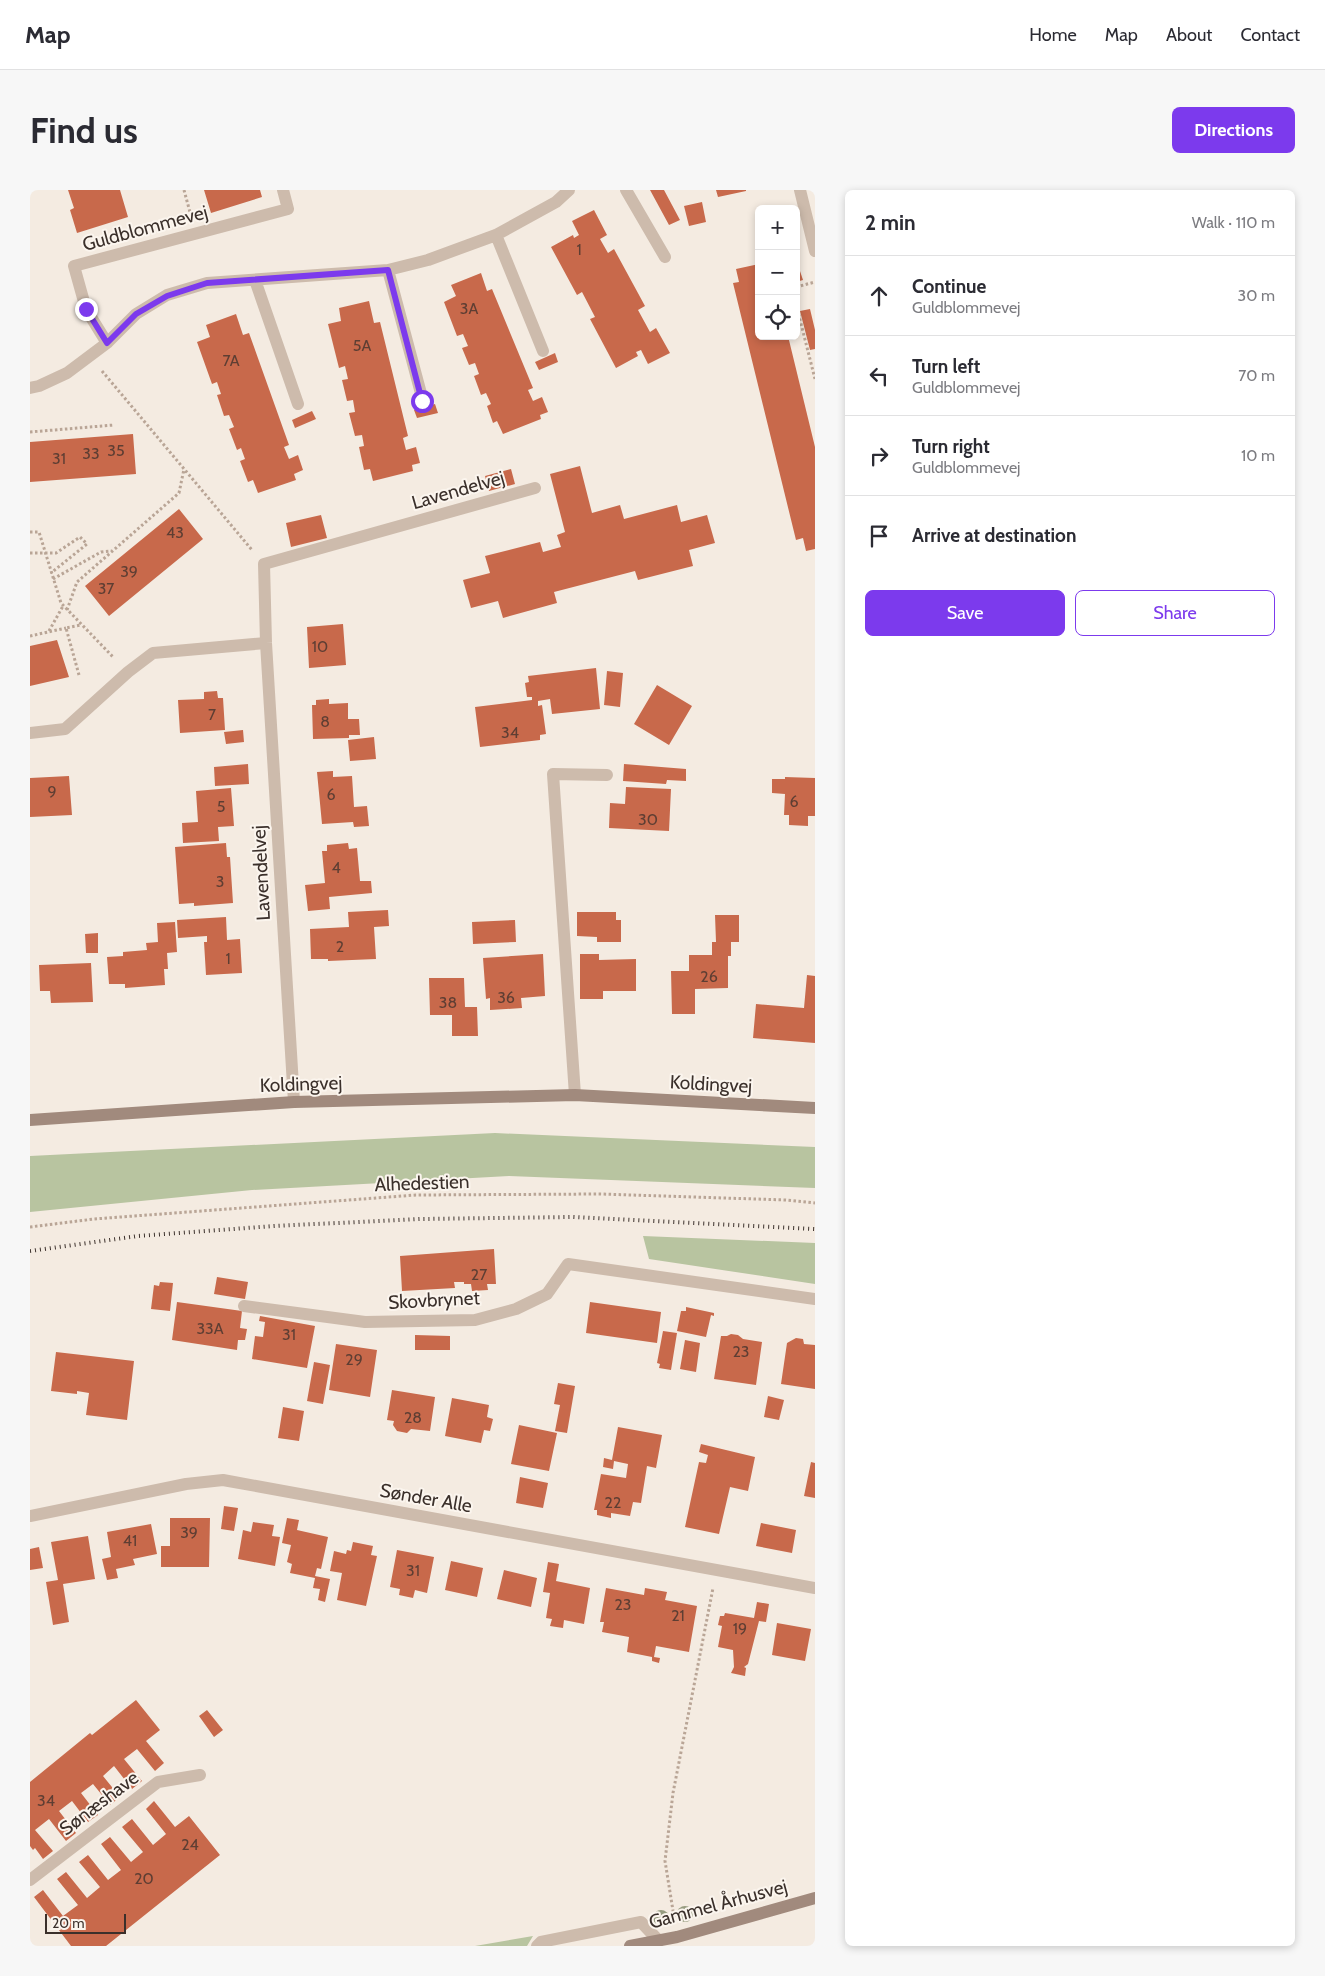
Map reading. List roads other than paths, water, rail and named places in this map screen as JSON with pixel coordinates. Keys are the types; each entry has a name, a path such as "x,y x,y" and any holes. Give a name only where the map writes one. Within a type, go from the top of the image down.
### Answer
{"street":[{"name":"Guldblommevej","path":"107,343 86,309 74,266 288,209 283,190"},
{"path":"30,388 39,386 67,373 107,343 136,314 167,296 207,283 388,270 428,260 496,235 556,202 569,190"},
{"path":"626,190 665,257"},
{"path":"806,195 815,251"},
{"path":"496,235 543,351"},
{"path":"388,270 422,401"},
{"path":"255,280 298,404"},
{"name":"Lavendelvej","path":"294,1102 266,643 264,564 535,488"},
{"path":"30,733 65,729 128,672 153,653 266,643"},
{"path":"575,1095 553,774 607,775"},
{"name":"Koldingvej","path":"30,1120 294,1102 575,1095 815,1108"},
{"name":"Skovbrynet","path":"244,1306 365,1322 475,1320 516,1309 547,1294 568,1264 815,1300"},
{"name":"Sønder Alle","path":"30,1516 186,1484 223,1480 815,1588"},
{"name":"Sønæshave","path":"30,1880 158,1782 200,1775"},
{"name":"Gammel Århusvej","path":"630,1946 659,1941 815,1898"},
{"path":"538,1946 540,1942 641,1922 659,1941"}],"railway":[{"path":"30,1251 138,1236 274,1226 421,1219 572,1217 815,1229"}]}
